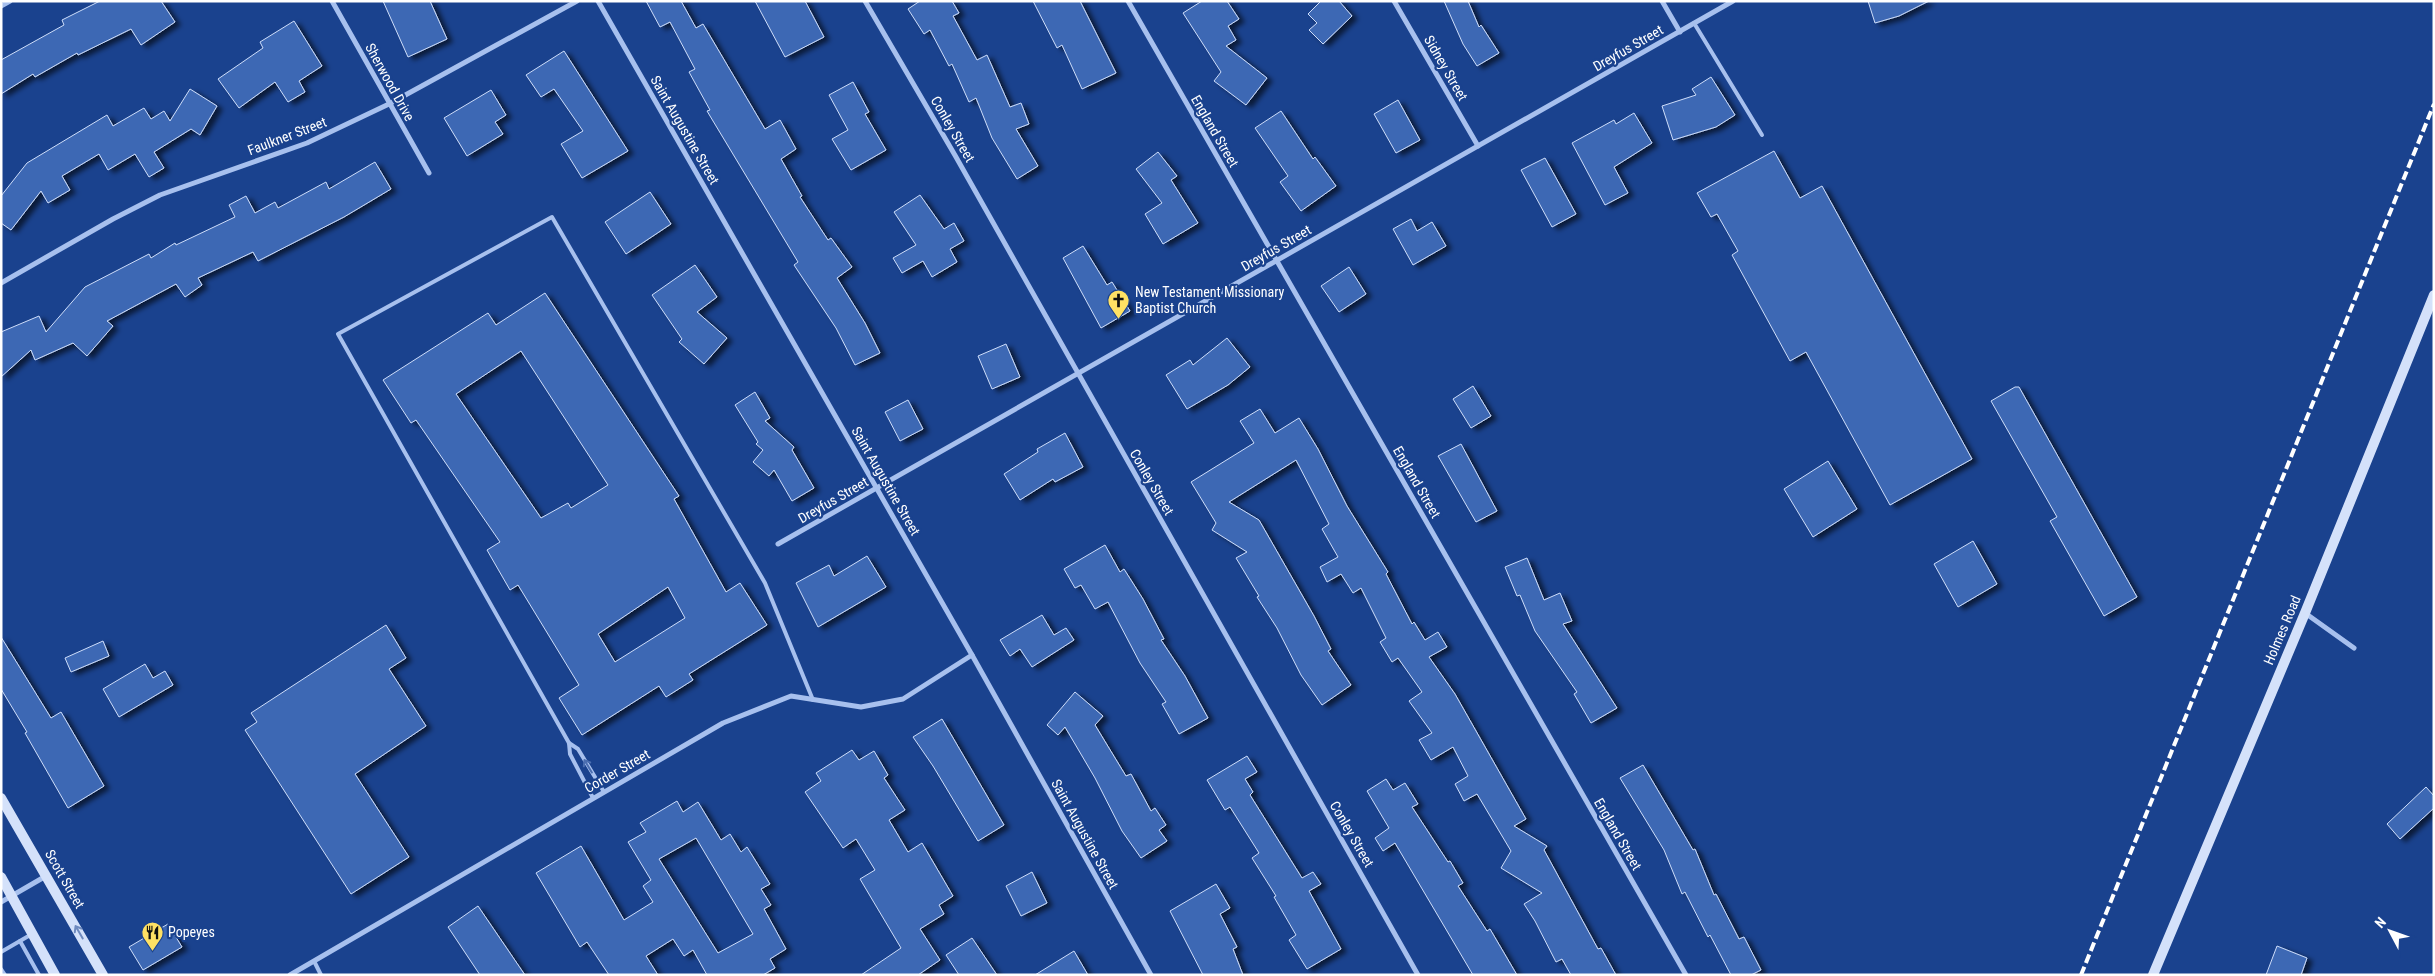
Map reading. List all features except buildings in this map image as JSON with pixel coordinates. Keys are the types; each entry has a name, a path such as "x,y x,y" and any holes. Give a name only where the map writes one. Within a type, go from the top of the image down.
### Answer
{"main road":[{"name":"Holmes Road","path":"2153,975 2434,295"},
{"name":"Scott Street","path":"1,798 104,975"},
{"path":"1,877 55,975"}],"street":[{"path":"1,6 10,1"},
{"name":"Sherwood Drive","path":"332,1 429,173"},
{"name":"Faulkner Street","path":"1,283 113,219 160,195 307,143 390,104 577,1"},
{"name":"Saint Augustine Street","path":"598,1 877,487 1151,975"},
{"name":"Conley Street","path":"865,1 956,157 1418,975"},
{"name":"England Street","path":"1128,1 1686,975"},
{"name":"Sidney Street","path":"1394,1 1478,146"},
{"path":"1662,1 1680,32"},
{"name":"Dreyfus Street","path":"778,544 1733,1"},
{"path":"2304,613 2354,648"},
{"name":"Corder Street","path":"290,975 723,723 791,696 861,707 903,699 972,655"},
{"path":"1,902 47,876"}],"lane":[{"path":"1694,23 1762,135"},
{"path":"592,798 570,754 568,743 338,334 552,216 765,582 814,700"},
{"path":"568,743 578,749 604,792"},
{"path":"1,952 32,933"},
{"path":"20,941 39,975"},
{"path":"314,961 321,975"},
{"path":"1,969 4,975"}],"railway":[{"path":"2081,975 2434,104"}],"place":[{"name":"New Testament Missionary Baptist Church","path":"1119,319"},
{"name":"Popeyes","path":"152,951"}]}
